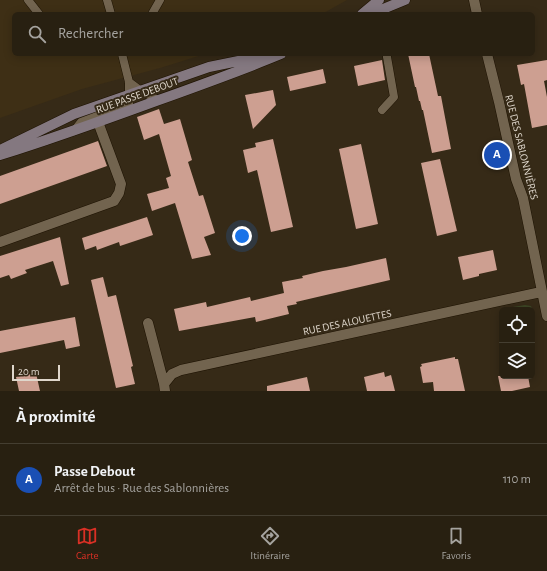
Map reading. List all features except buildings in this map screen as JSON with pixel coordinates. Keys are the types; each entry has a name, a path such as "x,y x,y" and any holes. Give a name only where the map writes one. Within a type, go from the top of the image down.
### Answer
{"main road":[{"path":"364,12 379,0"},
{"path":"376,12 405,0"},
{"name":"RUE PASSE DEBOUT","path":"0,150 74,114 209,67 261,56"},
{"name":"RUE PASSE DEBOUT","path":"0,156 249,68 276,56"}],"street":[{"path":"474,0 477,12"},
{"name":"RUE DES SABLONNIÈRES","path":"488,56 516,180 522,198 547,316"},
{"path":"0,242 114,201 119,193 121,184 98,122"},
{"name":"RUE DES ALOUETTES","path":"164,388 172,374 181,370 542,292"},
{"name":"RUE DES ALOUETTES","path":"148,323 164,388"}],"lane":[{"path":"28,0 37,12"},
{"path":"107,0 110,12"},
{"path":"153,12 160,0"},
{"path":"74,131 81,122 129,104 129,82 123,56"},
{"path":"382,110 394,97 387,57"},
{"path":"129,82 141,91 158,100"}],"shaded area":[{"path":"0,0 347,0 326,12 12,12 12,56 199,56 82,89 0,118"}],"green space":[{"path":"525,305 531,307 513,307"}],"place":[{"name":"Passe Debout","path":"497,155"}]}
